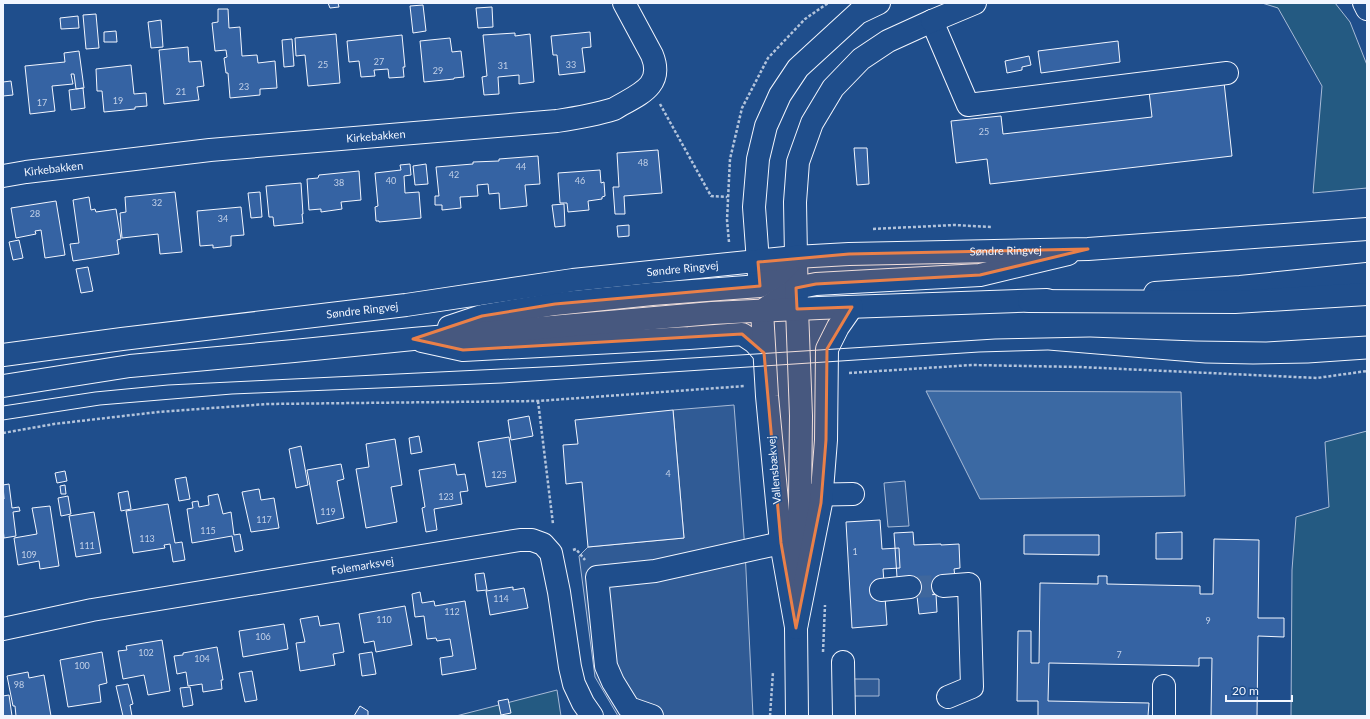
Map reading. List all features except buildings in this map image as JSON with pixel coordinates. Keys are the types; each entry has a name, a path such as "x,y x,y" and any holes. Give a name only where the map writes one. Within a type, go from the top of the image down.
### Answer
{"main road":[{"name":"Vallensbækvej","path":"797,716 796,628 781,543 767,396 754,208 758,159 766,126 780,96 798,68 858,13 879,3"},
{"path":"811,495 801,416 795,202 798,162 812,123 833,88 861,59 888,41 975,3"},
{"path":"1364,3 1367,9"},
{"path":"631,6 655,63 656,72 651,86"},
{"path":"932,21 968,105 1227,72"},
{"name":"Kirkebakken","path":"3,176 210,150 578,118 614,109 651,86"},
{"name":"Søndre Ringvej","path":"3,355 122,338 406,305 573,280 796,258 849,254 1088,249 1366,229"},
{"path":"3,386 130,366 413,339 712,313 762,311 797,299 816,284 980,276 1088,249"},
{"path":"413,339 482,316 555,304 652,294 760,286 780,274 796,258"},
{"path":"797,299 852,306 1029,301 1235,302 1366,284"},
{"path":"796,628 811,495 826,440 827,349 838,327 852,306"},
{"path":"413,339 464,350 742,334 754,342 764,353"},
{"path":"776,496 853,494"},
{"name":"Folemarksvej","path":"3,629 92,610 520,540 532,540 543,544 551,553"},
{"path":"652,716 629,708 613,682 606,666 597,577 655,571 781,543"},
{"path":"551,553 573,678 583,703 592,716"},
{"path":"943,586 969,584 972,687 948,696"},
{"path":"881,590 910,587"},
{"path":"843,662 844,716"},
{"path":"1164,686 1164,716"}],"path":[{"path":"651,86 711,196 727,197 727,220 730,247"},
{"path":"847,373 972,365 1080,367 1317,378 1367,371"},
{"path":"3,432 54,424 158,412 267,404 538,401 748,385"},
{"path":"538,401 554,520 551,553 576,549 597,577"}],"highlighted area":[{"path":"1088,249 980,275 816,284 796,288 797,309 852,307 827,349 826,440 821,503 796,628 781,543 764,353 742,334 463,350 413,339 482,316 555,304 760,286 758,262 849,254"}],"shaded area":[{"path":"1262,3 1335,3 1350,22 1367,65 1367,188 1313,193 1322,86 1278,8"},
{"path":"926,391 1181,392 1185,496 980,499"},
{"path":"734,405 745,550 753,716 618,716 595,677 579,556 588,547 684,538 673,410"},
{"path":"1367,431 1367,716 1291,716 1292,570 1296,517 1329,507 1325,442"},
{"path":"905,481 909,526 888,527 884,483"},
{"path":"850,679 879,679 879,696 850,696"},
{"path":"557,690 561,716 456,716"}],"tunnel":[{"path":"910,587 943,586"}],"tram line":[{"path":"3,406 95,392 168,385 564,366 995,339 1090,337 1266,342 1367,336"},
{"path":"3,420 100,405 232,394 502,383 979,352 1048,350 1205,363 1253,364 1308,363 1367,359"}]}
